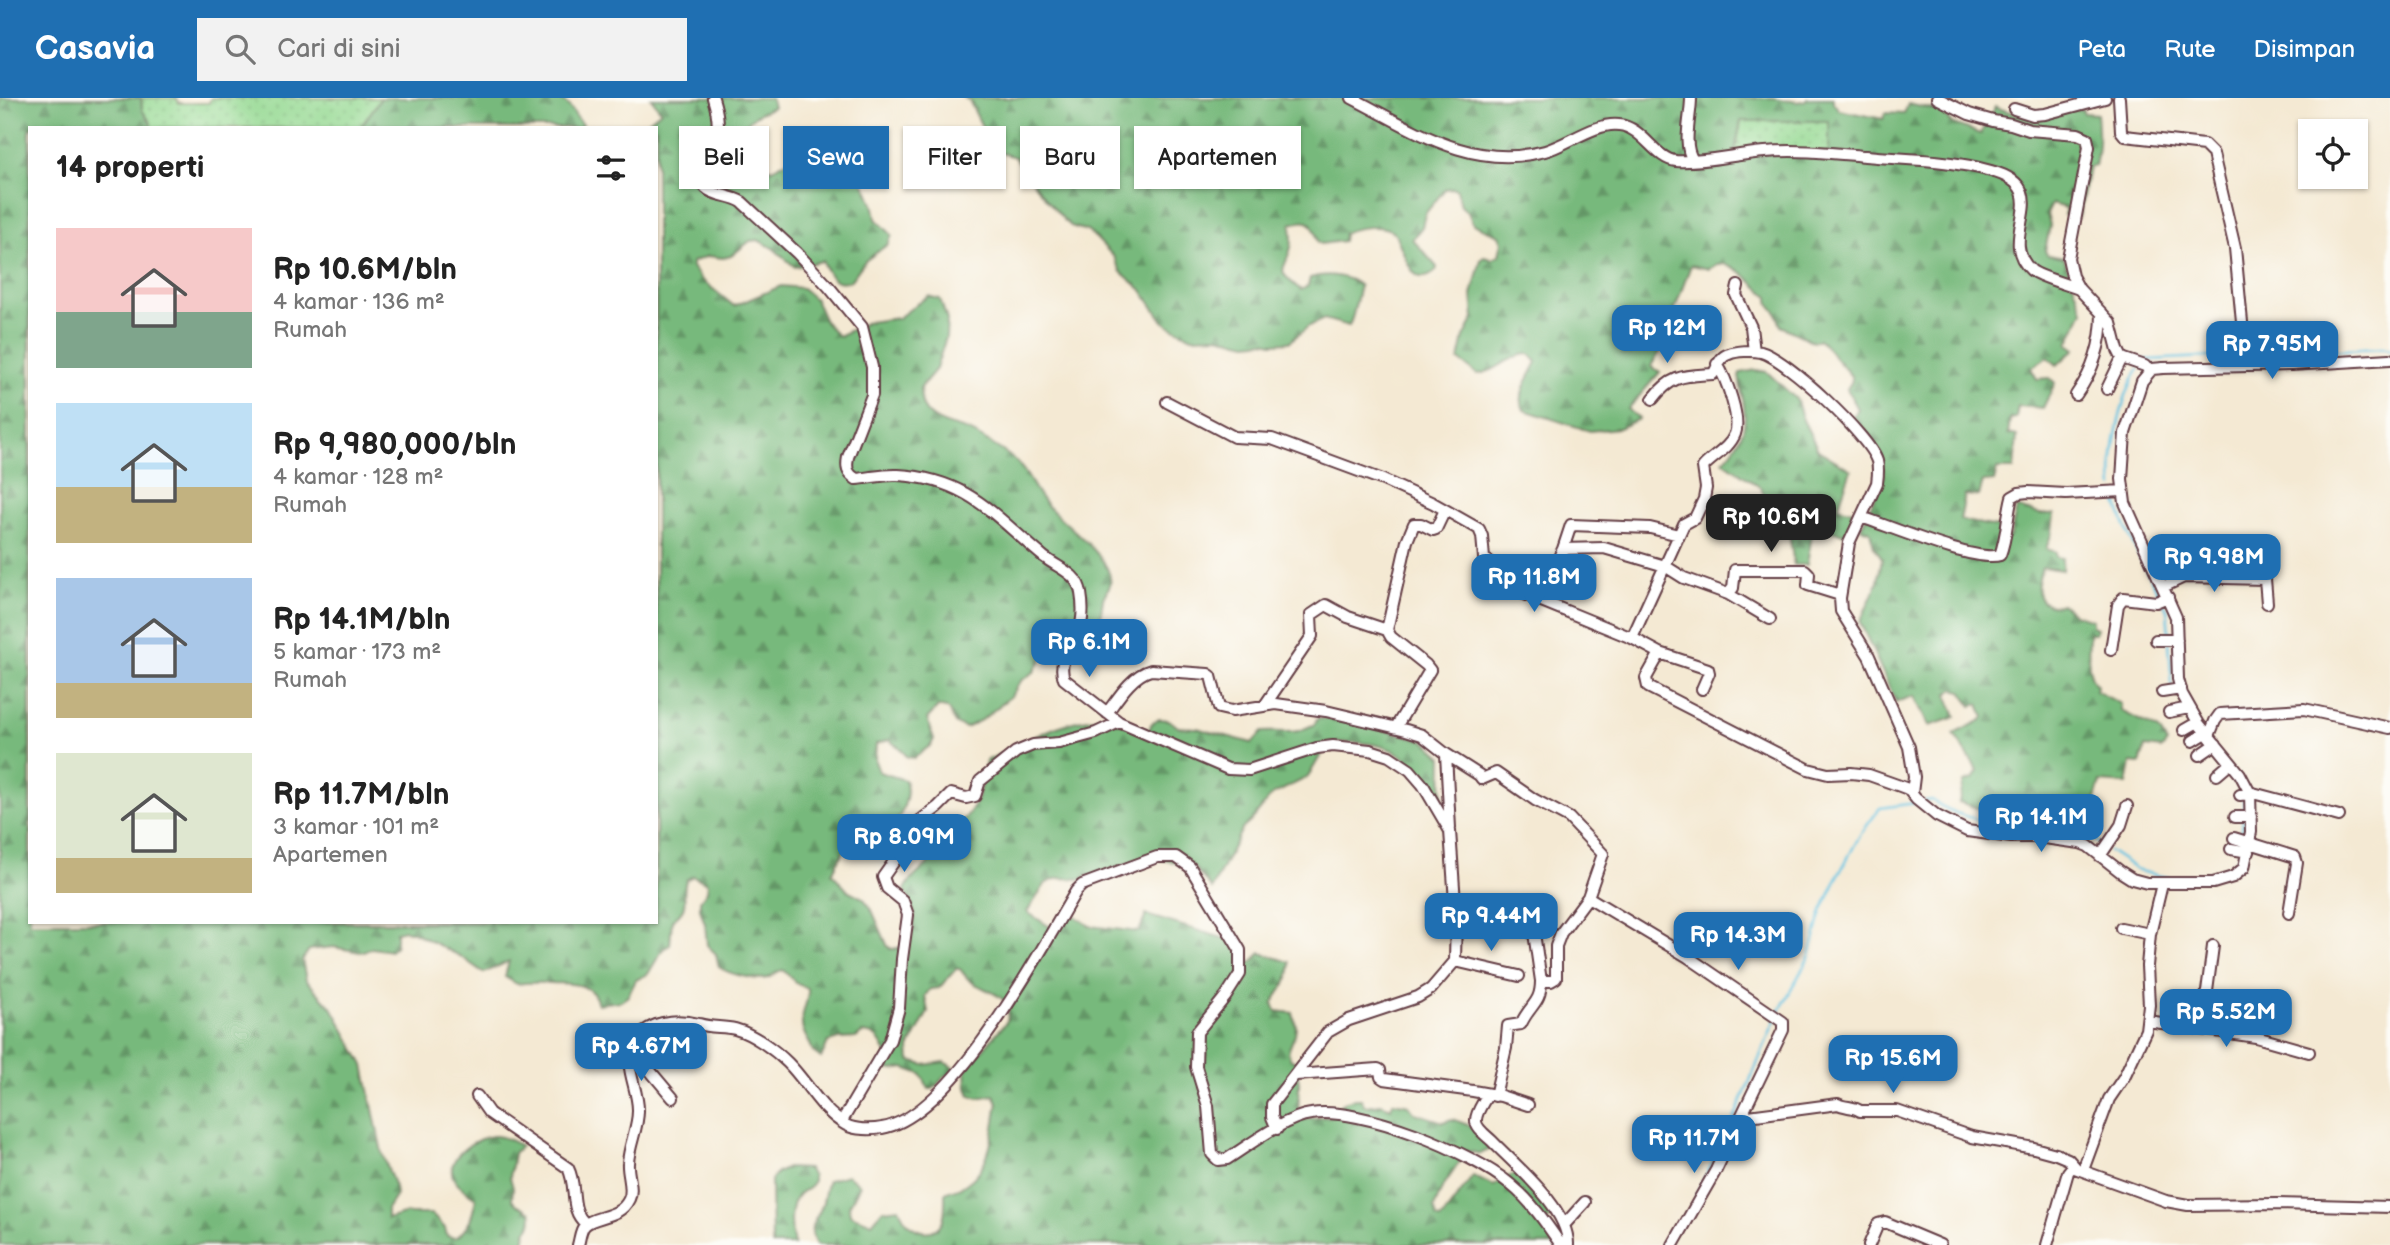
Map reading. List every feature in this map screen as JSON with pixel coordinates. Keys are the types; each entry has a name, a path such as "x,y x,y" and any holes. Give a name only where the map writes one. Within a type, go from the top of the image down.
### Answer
{"street":[{"path":"713,98 718,118 716,136 701,167 704,187 733,196 742,202 829,286 862,327 873,367 873,385 872,395 848,457 846,467 849,474 856,479 906,476 942,482 957,488 1070,575 1080,588 1083,608 1080,628 1062,662 1062,674 1064,679 1119,722 1228,769 1240,771 1317,748 1333,746 1370,750 1389,756 1410,769 1423,785 1450,831"},
{"path":"1352,98 1432,139 1473,154 1499,157 1548,151 1607,126 1619,124 1641,134 1653,147 1673,161 1793,150 1963,163 2016,181 2023,191 2024,203 2018,242 2023,259 2032,271 2079,289"},
{"path":"1691,98 1688,153 1693,160"},
{"path":"1937,98 1969,114 2029,130 2078,134 2088,138 2089,147 2068,258 2072,276 2079,289 2111,323 2122,358 2142,367 2163,368 2390,359"},
{"path":"2011,124 2015,104 2033,115 2105,98"},
{"path":"2119,98 2122,134 2204,145 2213,154 2235,247 2246,364"},
{"path":"1738,286 1736,295 1751,327 1754,351"},
{"path":"2076,395 2088,378 2096,357 2102,313"},
{"path":"1653,399 1671,381 1681,376 1713,374 1717,364 1730,353 1763,352 1779,361 1811,387 1853,428 1877,459 1877,483 1849,543 1840,595 1841,611 1869,656 1909,747 1914,796"},
{"path":"2107,389 2122,358"},
{"path":"1632,638 1684,524 1695,518 1704,499 1706,488 1703,467 1725,448 1735,434 1736,418 1723,372 1717,364"},
{"path":"1660,653 1646,678 1648,687 1808,769 1828,774 1839,772 1869,775 1908,789 1926,808 1956,828 2011,837 2067,831 2088,846 2104,851 2132,879 2162,884 2180,878 2201,879 2244,868 2240,845 2245,794 2240,774 2224,769 2179,710 2171,691 2166,640 2176,617 2162,596 2125,503 2116,492 2125,433 2142,381 2142,367"},
{"path":"1167,402 1234,437 1272,439 1383,480 1479,528 1485,558 1497,567 1516,572 1517,591 1632,638 1660,653 1708,669 1709,673 1702,689"},
{"path":"1861,517 1975,556 1996,557 2002,549 2006,520 2014,495 2028,492 2116,492"},
{"path":"1387,631 1412,527 1417,524 1436,529 1445,510"},
{"path":"1539,598 1563,549 1571,525 1650,528 1679,535"},
{"path":"1563,549 1604,548 1665,566 1684,578 1728,594 1770,619"},
{"path":"1728,594 1733,588 1735,570 1805,570 1809,574 1808,585 1840,595"},
{"path":"2111,650 2118,605 2123,598 2162,596 2184,577 2265,579 2267,603"},
{"path":"1265,705 1312,636 1311,615 1326,605 1348,617 1387,631 1430,670 1396,727"},
{"path":"1107,713 1126,688 1144,672 1151,670 1208,674 1211,676 1219,708 1224,710 1276,704 1325,711 1396,727 1422,735 1482,779 1495,772 1535,800 1569,818 1603,853 1588,897 1561,933 1556,946 1556,978 1541,981"},
{"path":"2204,742 2220,715 2276,709 2315,710 2390,728"},
{"path":"842,1121 890,1040 899,1009 908,915 903,901 887,888 883,877 895,860 900,843 913,826 938,807 948,795 966,798 975,796 985,775 1016,752 1033,745 1059,743 1096,733 1119,722"},
{"path":"1277,1129 1272,1117 1272,1104 1328,1032 1338,1025 1418,997 1431,989 1455,961 1446,754"},
{"path":"2245,794 2339,816"},
{"path":"2104,851 2121,825 2127,806"},
{"path":"2240,845 2295,857 2297,860 2289,913"},
{"path":"578,1245 581,1231 586,1224 610,1217 625,1205 630,1197 628,1160 638,1108 629,1058 631,1048 646,1029 675,1020 734,1029 757,1040 788,1063 819,1102 847,1125 865,1129 884,1128 923,1106 961,1070 988,1034 1076,891 1090,880 1167,856 1177,857 1190,867 1240,950 1240,974 1197,1032 1196,1068 1208,1106 1212,1154 1218,1160 1227,1159 1294,1118 1312,1113 1359,1117 1419,1136 1476,1161 1510,1183 1532,1205 1561,1245"},
{"path":"2080,1169 2109,1099 2124,1077 2148,1021 2147,966 2150,934 2162,884"},
{"path":"1588,897 1678,951 1783,1022 1783,1030 1716,1170 1673,1245"},
{"path":"1542,916 1534,933 1541,981 1539,1000 1528,1010 1521,1024 1508,1026 1506,1048 1491,1095 1476,1119 1478,1127 1503,1155 1545,1194 1564,1224 1568,1245"},
{"path":"2121,928 2150,934"},
{"path":"2202,1029 2213,946"},
{"path":"1455,961 1519,976"},
{"path":"2148,1021 2256,1037 2309,1052"},
{"path":"631,1048 673,1098"},
{"path":"1296,1075 1378,1069 1384,1079 1438,1085 1528,1105"},
{"path":"477,1096 489,1113 568,1168 572,1174 575,1211 586,1224"},
{"path":"1741,1117 1838,1104 1843,1108 1860,1111 1897,1111 1972,1137 2034,1147 2056,1154 2068,1159 2080,1169 2166,1201 2188,1205 2278,1203 2390,1207"},
{"path":"2047,1245 2069,1169 2080,1169"},
{"path":"1564,1224 1585,1202"},
{"path":"1869,1245 1878,1224 1885,1222 1940,1245"}],"green space":[{"path":"0,98 141,98 142,110 151,123 150,126 28,126 28,924 658,924 658,126 642,126 661,111 651,98 771,98 773,107 753,117 746,126 679,126 679,189 769,189 769,168 783,163 783,189 867,189 876,219 892,235 888,244 865,261 850,281 840,282 832,278 822,261 795,267 773,248 758,240 750,241 731,256 708,256 692,262 692,267 702,280 734,306 781,286 802,288 815,299 825,322 838,336 868,322 898,318 928,296 940,299 947,320 946,337 936,369 920,388 923,406 934,418 975,434 1017,462 1041,498 1096,553 1110,575 1110,585 1104,597 1099,622 1093,631 1083,640 1067,633 1057,633 1034,672 1021,681 1011,696 983,719 966,728 956,724 946,708 938,707 927,719 934,739 931,745 914,758 907,757 889,740 876,744 875,761 879,772 905,780 903,810 889,829 852,840 832,873 847,890 863,898 871,908 888,947 892,949 909,946 915,915 905,890 907,885 931,859 941,827 953,830 973,807 980,791 986,761 1058,727 1088,719 1102,719 1144,730 1150,729 1151,724 1159,719 1169,720 1178,727 1197,728 1252,743 1262,732 1298,731 1314,725 1317,719 1337,718 1424,740 1443,757 1442,798 1437,802 1416,769 1397,753 1374,744 1324,744 1322,753 1308,777 1272,795 1242,829 1212,889 1193,866 1149,857 1082,879 1058,878 1046,883 1027,912 1058,932 1072,914 1090,926 1139,932 1146,915 1240,943 1245,957 1251,963 1261,953 1290,962 1288,979 1273,1003 1276,1011 1293,1013 1296,1026 1288,1052 1291,1060 1296,1062 1299,1083 1298,1120 1331,1116 1344,1102 1361,1099 1365,1106 1381,1104 1391,1108 1393,1102 1409,1105 1415,1113 1443,1122 1452,1119 1471,1126 1490,1148 1481,1154 1467,1151 1442,1188 1434,1208 1437,1218 1441,1219 1473,1176 1493,1186 1517,1172 1554,1213 1544,1225 1556,1245 816,1245 812,1226 821,1209 828,1180 848,1175 860,1185 849,1206 850,1214 872,1223 883,1210 899,1208 916,1229 926,1232 939,1226 944,1215 945,1193 975,1177 990,1147 998,1102 994,1095 978,1098 970,1095 966,1069 1007,1021 1009,1007 997,995 970,981 960,969 956,969 939,988 930,989 925,996 928,1012 909,1048 910,1061 924,1065 945,1062 955,1069 933,1089 929,1089 921,1074 904,1068 880,1068 887,1056 878,1040 867,1033 856,1038 828,1042 821,1058 813,1052 802,1028 808,989 796,983 783,970 768,978 757,979 719,967 716,954 707,945 700,909 700,901 707,891 708,883 693,876 686,880 684,906 672,920 670,945 663,949 648,974 636,980 628,996 621,1001 598,1004 591,991 573,984 517,984 505,977 509,961 484,973 460,956 405,930 396,932 396,945 391,951 372,948 360,952 333,947 309,950 302,960 306,980 333,1009 364,1065 382,1153 395,1187 396,1195 387,1209 387,1219 404,1214 431,1214 445,1228 447,1236 455,1238 460,1235 470,1221 476,1198 455,1181 453,1165 463,1150 471,1144 496,1136 521,1146 514,1153 510,1177 512,1199 532,1215 524,1245 0,1245"},
{"path":"141,98 176,98 179,103 209,103 211,98 381,98 361,126 150,126 142,110"},
{"path":"381,98 559,98 569,106 582,125 581,126 361,126"},
{"path":"965,98 1774,98 1798,102 1807,98 1833,98 1839,110 1883,119 1886,113 1904,114 1908,104 1940,111 1951,123 1981,134 1995,107 2019,115 2082,109 2084,113 2097,114 2095,166 2089,167 2079,217 2064,215 2066,208 2052,204 2047,214 2050,226 2045,251 2048,255 2064,258 2083,311 2068,344 2075,349 2057,365 2048,357 2031,368 2037,379 2050,378 2055,383 2043,408 2018,406 2016,418 2010,419 2008,434 2017,436 2014,469 1997,469 1994,481 1983,482 1979,496 1965,495 1960,520 2002,528 2000,535 2010,537 2017,508 2039,514 2054,514 2046,549 2056,552 2056,557 2062,558 2062,570 2042,567 2039,596 2047,604 2062,604 2074,614 2092,620 2092,626 2097,628 2095,633 2089,633 2088,661 2097,686 2096,691 2121,704 2121,711 2159,730 2167,743 2162,749 2145,747 2140,764 2131,763 2127,784 2100,782 2092,810 2069,809 2068,806 2026,805 2024,817 2013,820 1959,802 1964,782 1973,779 1978,771 1954,734 1982,720 1984,717 1979,704 1971,706 1962,691 1954,689 1947,694 1956,717 1929,726 1914,696 1896,702 1860,622 1878,582 1882,558 1874,546 1870,531 1861,528 1884,476 1881,455 1852,418 1858,409 1847,389 1852,381 1851,376 1819,339 1810,340 1781,326 1769,303 1769,296 1732,267 1717,264 1709,269 1691,265 1674,311 1691,317 1689,334 1668,331 1651,366 1660,372 1628,409 1639,419 1619,428 1590,431 1524,410 1523,392 1537,362 1530,354 1516,357 1477,374 1459,360 1464,337 1474,318 1472,295 1481,259 1492,259 1499,255 1502,242 1499,235 1473,224 1468,212 1461,206 1454,188 1445,189 1425,214 1422,227 1412,239 1437,267 1436,271 1427,277 1419,276 1413,271 1396,236 1388,229 1355,229 1344,233 1343,241 1321,244 1313,227 1307,222 1291,224 1292,244 1284,274 1301,290 1308,286 1310,278 1323,276 1343,277 1360,286 1349,326 1324,319 1309,326 1289,342 1248,343 1218,336 1192,337 1163,321 1141,289 1121,272 1114,257 1096,238 1087,231 1071,226 1038,189 1120,189 1120,126 1020,126 1020,164 1015,157 1006,154 1006,126 982,126 970,102","holes":["1741,121 1829,121 1829,152 1734,156"]},
{"path":"1741,121 1829,121 1830,152 1734,157"},
{"path":"1756,370 1767,372 1796,399 1818,450 1851,470 1838,507 1857,512 1849,535 1813,527 1807,565 1794,565 1788,525 1782,519 1780,507 1768,504 1761,488 1723,461 1733,450 1743,430 1740,373"},
{"path":"787,1168 808,1169 813,1176 813,1182 796,1197 793,1204 791,1221 794,1245 772,1245 771,1180"}],"waterway":[{"path":"2249,355 2382,348 2390,350"},
{"path":"2142,363 2145,360 2243,355"},
{"path":"2113,487 2113,459 2118,426 2127,394 2139,369"},
{"path":"2115,494 2128,533 2160,596"},
{"path":"2163,602 2167,610 2169,636"},
{"path":"2169,643 2172,685"},
{"path":"2210,751 2222,764"},
{"path":"2226,770 2240,786 2242,793"},
{"path":"2243,799 2244,813"},
{"path":"1925,801 1932,800 1946,809 1978,819 2064,828"},
{"path":"1778,1014 1810,955 1822,911 1860,835 1880,808 1915,803"},
{"path":"2241,838 2243,820"},
{"path":"2071,829 2085,833 2104,847"},
{"path":"2109,851 2139,871 2169,878"},
{"path":"2197,878 2222,873 2232,866 2239,855"},
{"path":"1696,1195 1734,1119 1775,1020"}]}
